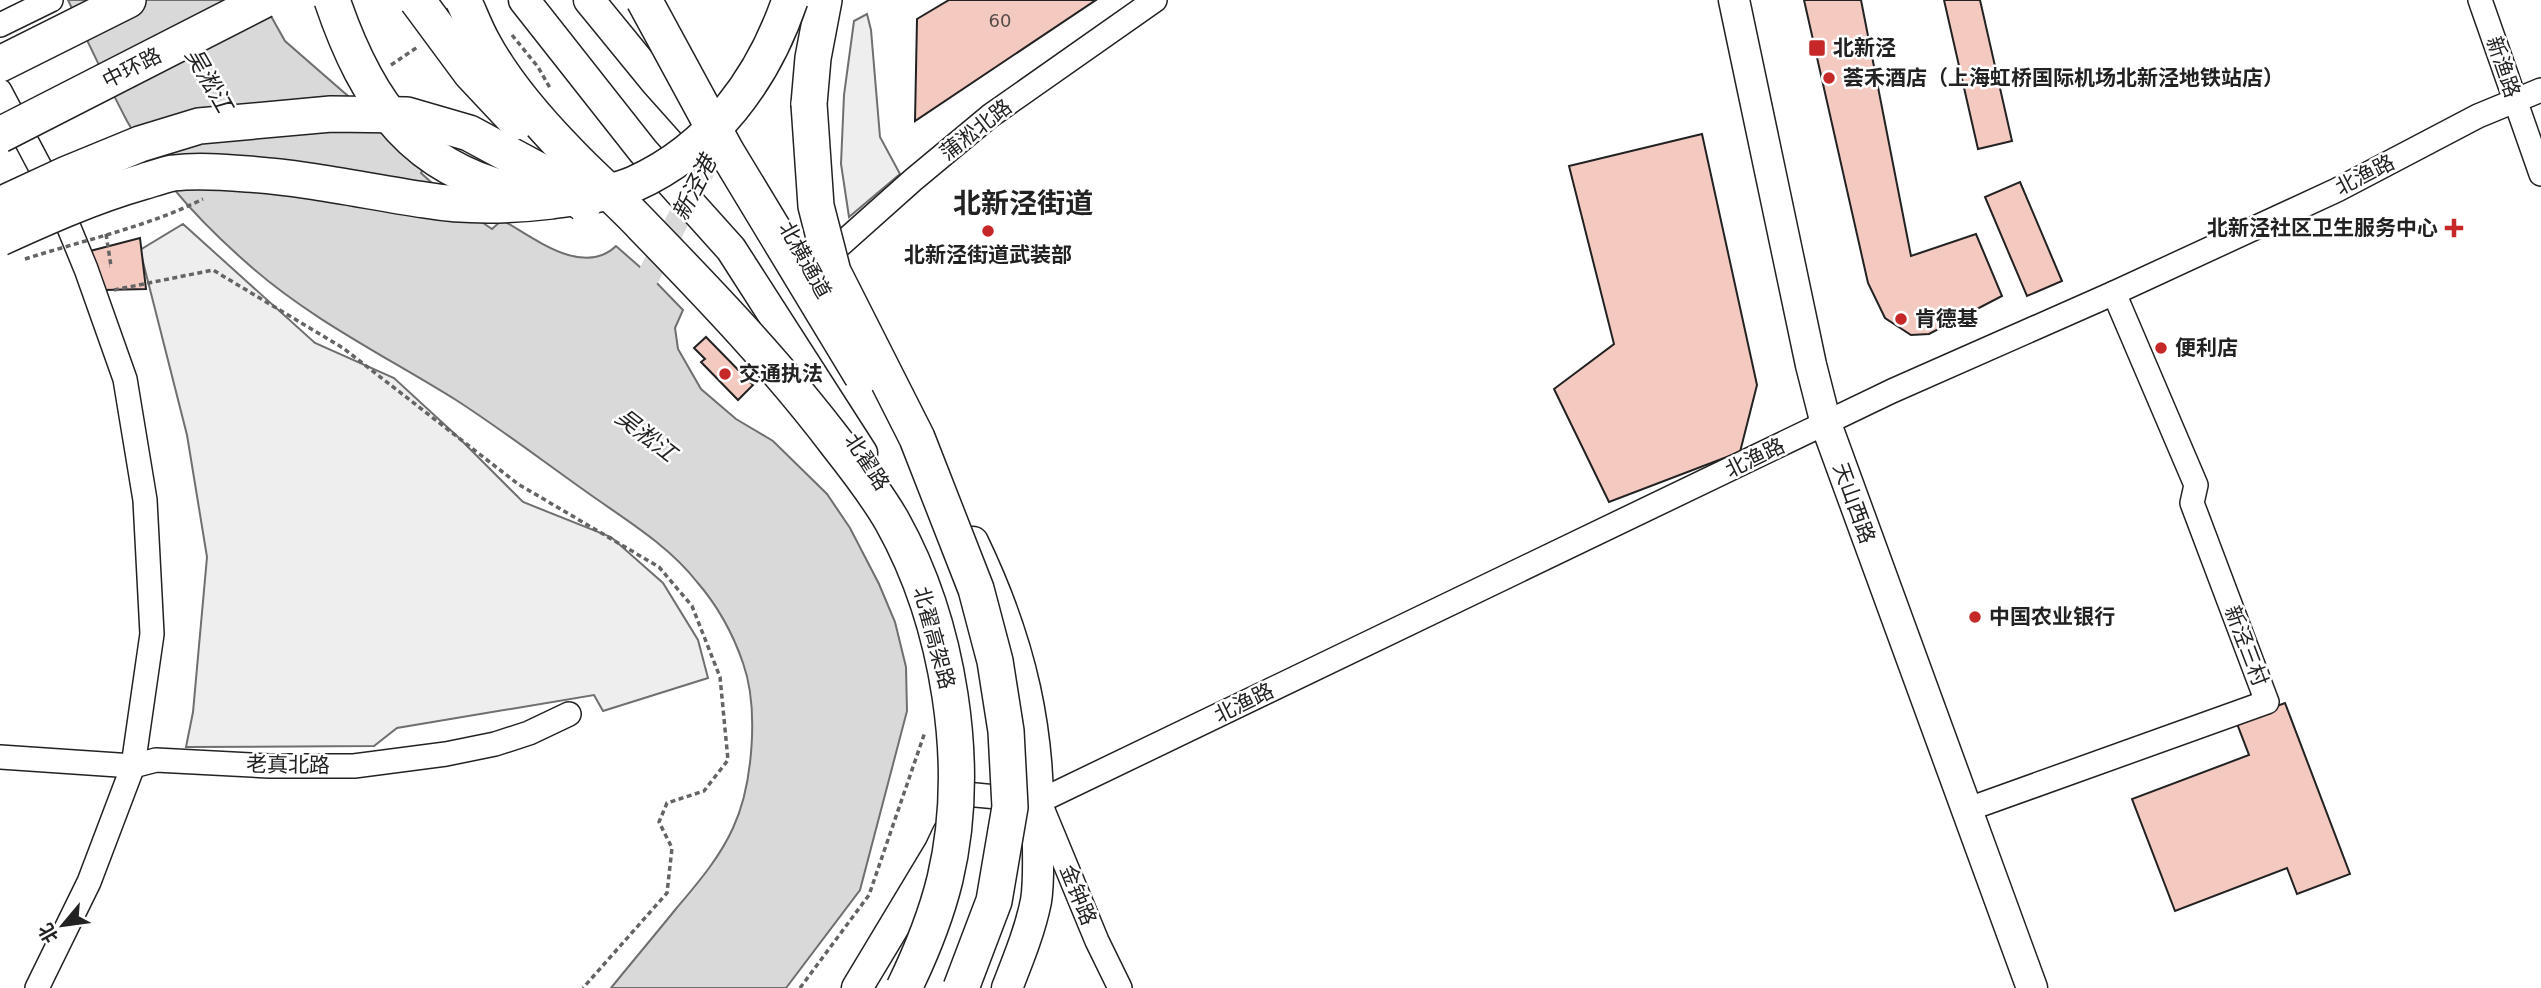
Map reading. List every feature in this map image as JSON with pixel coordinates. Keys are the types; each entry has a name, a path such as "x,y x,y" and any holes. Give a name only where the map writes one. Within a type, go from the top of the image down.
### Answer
{"highway":[{"path":"0,64 128,0"},
{"name":"中环路","path":"0,135 264,0"},
{"path":"332,0 365,80 391,120 426,154 467,175 509,190 562,199"},
{"path":"417,0 471,73 545,151 748,335"},
{"path":"463,0 483,44 516,91 565,149 623,204 748,335"},
{"path":"644,0 726,151 948,517"},
{"name":"北横通道","path":"667,0 738,138 948,517"},
{"path":"0,238 89,199 173,173 220,172 276,176 425,200 477,205 588,196 632,184 673,162 706,136 733,108 763,65 790,0"},
{"path":"824,0 813,58 809,104 816,206 833,272 916,439 976,589 995,661 1006,731 1010,807 994,901 961,988"},
{"path":"0,205 66,174 140,145 200,126 331,114 407,115 469,133 536,169 619,229 748,335"},
{"name":"北翟高架路","path":"748,335 805,401 892,520 914,566 931,611 945,668 955,739 956,803 945,879 920,954 904,988"}],"main road":[{"name":"北翟路","path":"524,0 643,151 731,249 907,524 957,656 968,705 965,794 940,850 858,988"},
{"path":"589,0 656,82 760,197 959,511 997,591 1025,679 1037,753 1040,801 1037,900 1026,941 1007,988"},
{"name":"天山西路","path":"1734,0 1811,365 1826,424 2032,988"}],"street":[{"path":"0,25 51,0"},
{"name":"蒲淞北路","path":"808,274 913,180 990,116 1155,0"},
{"name":"新渔路","path":"2480,0 2541,173"},
{"name":"北渔路","path":"1040,801 1892,391 2337,190 2478,116 2541,90"},
{"path":"0,91 58,201 95,293 125,379 145,500 152,634 134,766 89,882 37,988"},
{"name":"新泾三村","path":"1966,810 2267,702 2192,503 2196,485 2114,293"},
{"name":"老真北路","path":"0,757 134,766 156,760 315,767 396,762 495,744 529,733 569,714"},
{"path":"965,794 1040,801"},
{"name":"金钟路","path":"1040,801 1097,941 1120,988"}],"path":[{"path":"95,293 213,270 342,348 518,484 659,567 692,606 720,677 728,760 704,791 667,803 659,822 672,848 667,893 583,988"},
{"path":"800,988 869,895 927,727"}],"shaded area":[{"path":"867,14 871,30 880,137 900,174 849,217 841,164 844,95 854,21"},
{"path":"183,224 315,343 394,378 523,502 611,537 663,583 698,640 708,678 603,711 594,695 397,728 374,746 186,747 193,712 207,557 187,435 140,250"}],"water":[{"name":"吴淞江","path":"68,0 262,0 285,41 426,164 421,173 454,203 492,229 502,220 543,244 574,256 589,258 603,255 616,246 683,310 675,328 678,349 701,389 736,419 773,441 827,494 850,528 895,622 906,667 907,711 860,890 786,988 611,988 714,861 740,810 752,746 751,702 743,663 724,620 711,600 686,569 646,534 473,411 296,302 271,284 231,248 181,198 152,161 127,121"}],"building":[{"path":"949,0 1096,0 915,121 917,19"},
{"path":"1804,0 1861,0 1911,256 1976,234 2002,296 1929,334 1911,335 1885,318 1868,283"},
{"path":"1944,0 1980,0 2012,141 1978,149"},
{"path":"1702,134 1757,385 1740,452 1609,502 1554,389 1614,344 1569,166"},
{"path":"2020,182 2062,281 2027,296 1985,197"},
{"path":"140,238 146,289 104,290 90,251"},
{"path":"706,337 753,385 738,400 701,362 705,359 694,348"},
{"path":"2285,703 2350,874 2297,894 2287,868 2175,911 2132,799 2249,755 2236,721"}],"waterway":[{"name":"新泾港","path":"631,298 649,275 723,133"}],"place":[{"name":"北新泾","path":"1817,48"},
{"name":"荟禾酒店（上海虹桥国际机场北新泾地铁站店）","path":"1829,78"},
{"name":"北新泾社区卫生服务中心","path":"2454,228"},
{"name":"北新泾街道武装部","path":"988,231"},
{"name":"肯德基","path":"1901,319"},
{"name":"便利店","path":"2161,348"},
{"name":"交通执法","path":"725,374"},
{"name":"中国农业银行","path":"1975,617"}],"district":[{"name":"北新泾街道","path":"1023,203"}]}
